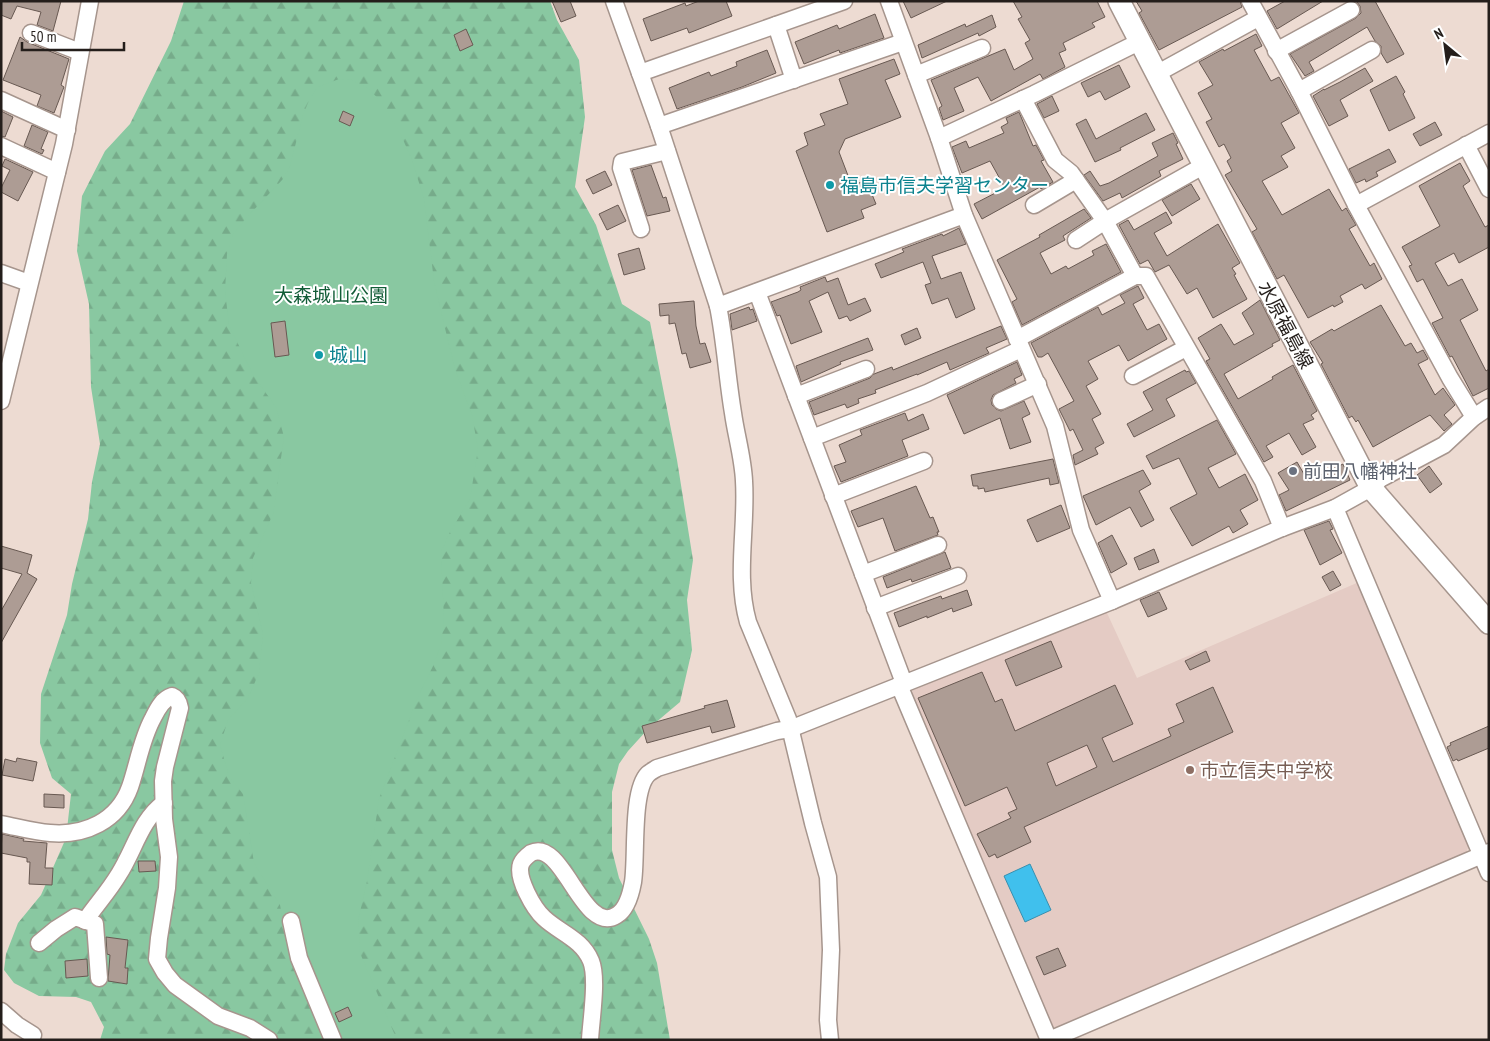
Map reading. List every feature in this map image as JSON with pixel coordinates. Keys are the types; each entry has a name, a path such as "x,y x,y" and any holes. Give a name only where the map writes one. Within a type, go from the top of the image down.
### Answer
{"main road":[{"name":"水原福島線","path":"1119,1 1371,488 1489,623"}],"street":[{"path":"1,399 67,130 90,1"},
{"path":"614,1 659,126 718,306 744,479 745,513 741,589 745,611 790,729 828,877 831,950 828,1020 830,1040"},
{"path":"640,73 844,1"},
{"path":"889,1 939,138 964,215 1055,426 1081,530 1112,601"},
{"path":"1250,1 1276,51 1300,91 1356,205 1450,378 1474,417"},
{"path":"1276,51 1351,10"},
{"path":"1156,74 1258,18"},
{"path":"776,25 794,80"},
{"path":"31,33 80,52"},
{"path":"659,126 903,42"},
{"path":"939,138 1139,42"},
{"path":"916,75 982,48"},
{"path":"1300,91 1372,50"},
{"path":"1023,99 1055,160 1076,180 1105,221 1134,276"},
{"path":"1,100 67,130"},
{"path":"1356,205 1489,133"},
{"path":"1466,145 1489,189"},
{"path":"1,146 57,172"},
{"path":"641,229 620,168 622,162 667,151"},
{"path":"1076,240 1105,221 1203,166"},
{"path":"1034,205 1076,180"},
{"path":"718,306 964,215"},
{"path":"1,273 29,283"},
{"path":"812,438 927,393 1019,344 1134,276 1146,276 1263,481 1282,528"},
{"path":"757,292 863,574 901,684 1049,1040 1485,854"},
{"path":"1133,376 1186,348"},
{"path":"796,396 866,369"},
{"path":"1001,402 1038,384"},
{"path":"590,1040 594,982 592,962 580,943 544,918 538,911 523,883 520,870 521,863 533,852 542,851 552,857 575,891 597,914 607,918 614,917 620,913 628,901 632,883 638,802 642,783 648,774 670,763 790,729 1112,601 1282,528 1335,508 1371,488 1380,479 1444,444 1474,417 1489,407"},
{"path":"833,496 924,461"},
{"path":"1335,508 1485,854 1489,874"},
{"path":"863,574 938,545"},
{"path":"875,608 958,576"},
{"path":"1,824 51,834 73,832 94,827 111,818 125,800 147,730 164,700 172,696 177,699 180,708 165,767 164,803 168,864 167,888 157,959 175,985 218,1016 250,1028 270,1040"},
{"path":"85,921 120,874 141,831 158,807 164,803"},
{"path":"38,943 75,917 95,924 99,978"},
{"path":"291,921 299,958 333,1040"},
{"path":"1,1011 17,1025 33,1035"}],"shaded area":[{"name":"市立信夫中学校","path":"1359,582 1470,843 1466,853 1062,1029 1051,1026 909,698 913,690 1102,610 1107,613 1137,678"}],"green space":[{"path":"184,1 550,1 557,20 579,60 585,117 575,187 596,225 622,304 650,322 677,460 693,560 687,600 692,650 680,702 648,729 628,751 619,764 612,792 612,850 619,878 649,939 657,963 670,1040 100,1040 104,1027 91,1002 76,997 39,996 14,983 4,970 6,954 18,923 41,895 66,838 71,794 52,778 40,743 41,694 67,615 72,584 88,519 92,482 100,444 91,387 89,304 77,251 82,196 105,151 130,124 171,41"},
{"name":"大森城山公園","path":"339,79 352,80 367,88 380,100 401,135 412,160 424,199 434,281 455,369 472,415 478,449 470,499 450,532 441,552 444,620 441,644 434,664 417,699 379,799 367,881 358,921 360,953 397,1040 326,1040 290,958 280,905 254,863 243,794 229,776 220,745 228,720 248,698 259,673 263,634 251,583 253,558 273,514 284,437 276,407 253,375 229,325 225,291 227,254 233,234 283,179 290,166 303,115 310,98 318,87"}],"water":[{"path":"1030,864 1051,910 1025,922 1004,876"}],"building":[{"path":"1,1 61,1 53,31 37,25 41,12 17,6 11,19 1,15"},
{"path":"552,1 570,1 576,16 561,22"},
{"path":"699,1 726,1 732,16 689,33 687,28 651,41 643,19 685,3 686,6"},
{"path":"903,1 947,1 911,18"},
{"path":"1013,1 1097,1 1105,17 1092,23 1095,27 1063,43 1066,50 1059,53 1065,67 1043,79 1040,74 991,101 978,77 954,88 964,111 943,120 939,108 942,106 931,80 1005,49 1014,70 1033,59 1025,43 1030,40 1018,19 1022,17"},
{"path":"1136,1 1240,1 1242,7 1159,50 1139,13 1142,11"},
{"path":"1285,1 1323,1 1277,29 1267,11"},
{"path":"1356,1 1375,1 1404,54 1387,63 1381,53 1381,46 1375,41 1367,27 1309,62 1314,71 1305,76 1290,54 1356,18 1361,13 1360,6"},
{"path":"875,14 884,38 840,53 839,50 804,64 795,42 837,25 839,29"},
{"path":"992,15 996,27 979,36 978,33 922,58 918,45 965,24 966,27"},
{"path":"466,29 473,45 460,51 454,35"},
{"path":"1256,34 1262,46 1254,50 1271,81 1279,77 1299,113 1281,123 1295,148 1281,156 1288,167 1262,181 1282,215 1329,189 1342,211 1346,208 1356,225 1349,229 1370,266 1374,263 1382,279 1365,289 1362,284 1340,296 1343,302 1308,318 1284,275 1277,279 1252,232 1257,229 1225,175 1232,171 1227,161 1231,158 1224,144 1219,147 1206,122 1212,119 1198,93 1213,85 1199,62"},
{"path":"20,37 27,42 69,59 61,85 64,87 54,113 37,106 41,95 3,80"},
{"path":"767,50 776,73 742,87 677,109 669,88 709,72 711,76 737,66 736,62"},
{"name":"福島市信夫学習センター","path":"894,59 900,74 885,80 901,117 845,139 839,152 852,186 866,180 876,204 861,210 864,218 827,232 796,151 808,145 804,133 825,125 820,114 848,104 839,79"},
{"path":"1119,65 1130,87 1105,100 1100,91 1088,97 1081,83"},
{"path":"1365,68 1373,81 1340,100 1348,116 1329,126 1313,96"},
{"path":"1396,76 1405,92 1403,94 1415,118 1389,131 1370,90"},
{"path":"1052,96 1059,111 1044,118 1037,104"},
{"path":"1,111 13,117 5,137 1,136"},
{"path":"343,111 354,116 350,126 339,121"},
{"path":"1019,112 1033,146 1036,145 1044,160 1041,161 1053,182 1041,189 1040,187 982,219 974,204 1005,188 990,161 962,173 952,147 966,141 969,148 1004,133 1001,127 1008,123 1006,118"},
{"path":"1146,113 1155,130 1120,148 1121,150 1095,162 1076,124 1086,119 1096,139"},
{"path":"1435,122 1442,135 1420,146 1413,134"},
{"path":"32,125 48,132 41,149 44,150 42,154 24,146"},
{"path":"1173,133 1183,159 1159,171 1161,176 1122,198 1120,193 1103,201 1084,175 1090,171 1100,186 1109,183 1158,156 1152,143"},
{"path":"1389,149 1396,162 1376,172 1378,176 1366,182 1365,179 1356,183 1349,169"},
{"path":"5,159 33,172 18,201 1,192 1,188 10,170 2,166"},
{"path":"1460,163 1470,181 1463,186 1485,227 1489,225 1489,247 1459,263 1454,253 1435,263 1448,286 1462,279 1478,310 1460,320 1486,371 1489,369 1489,388 1473,396 1432,323 1443,318 1423,279 1417,282 1409,266 1412,265 1402,247 1440,226 1419,186"},
{"path":"651,165 663,198 666,197 670,211 647,216 632,170"},
{"path":"605,171 612,185 593,194 586,180"},
{"path":"1191,184 1200,199 1172,216 1162,200"},
{"path":"618,205 626,221 607,230 599,214"},
{"path":"1084,209 1091,218 1063,236 1065,240 1040,253 1051,274 1066,266 1068,269 1094,255 1092,251 1106,244 1121,272 1022,325 1012,302 1017,299 997,260 1040,237 1039,235"},
{"path":"1166,212 1172,223 1154,233 1167,256 1218,224 1240,263 1232,268 1247,299 1213,318 1197,288 1187,294 1169,265 1155,272 1148,260 1140,264 1119,225 1128,220 1134,230"},
{"path":"959,228 966,244 932,256 941,279 961,272 975,309 956,318 948,298 932,304 925,285 931,283 923,262 881,278 875,264 904,252 902,249 942,234 943,236"},
{"path":"639,248 645,269 624,275 618,254"},
{"path":"825,277 827,282 838,278 848,305 865,298 871,311 850,321 847,316 839,319 828,292 809,301 822,332 791,344 780,315 777,316 771,302 798,292 801,290 800,287"},
{"path":"1138,286 1144,298 1133,304 1147,330 1159,324 1167,339 1128,361 1119,345 1088,361 1098,379 1086,386 1101,414 1092,419 1104,443 1095,448 1098,454 1075,465 1073,455 1083,450 1073,429 1070,431 1059,409 1074,401 1048,353 1038,357 1031,343 1098,307 1102,315 1125,303 1120,295"},
{"path":"1260,300 1280,340 1224,374 1238,399 1293,365 1317,411 1311,415 1314,419 1303,424 1316,447 1302,455 1289,433 1266,446 1273,457 1264,462 1206,361 1210,359 1198,338 1221,324 1234,345 1254,334 1242,313"},
{"path":"694,301 700,344 705,343 711,362 690,368 686,353 682,354 675,323 669,324 669,315 660,316 659,304"},
{"path":"1381,305 1405,346 1411,343 1417,353 1423,350 1428,359 1418,364 1435,395 1443,388 1455,405 1444,415 1452,424 1444,431 1430,415 1373,447 1358,420 1356,422 1352,416 1349,418 1321,364 1323,363 1310,342"},
{"path":"749,307 750,310 753,309 757,321 732,330 730,314"},
{"path":"285,321 289,355 275,357 271,323"},
{"path":"1001,326 1007,339 986,348 989,353 950,370 947,362 875,390 876,393 858,399 859,403 847,408 845,404 814,415 809,402 870,378 874,374 892,367 893,370"},
{"path":"917,328 921,338 905,345 901,335"},
{"path":"868,338 873,350 840,362 841,364 801,382 796,366"},
{"path":"1017,362 1022,375 1014,379 1016,383 993,395 991,400 992,405 1001,411 1024,401 1030,414 1022,418 1031,442 1010,449 1000,418 964,434 947,395"},
{"path":"1185,370 1186,372 1189,371 1196,383 1166,399 1175,416 1134,437 1127,424 1153,410 1143,392"},
{"path":"905,413 908,421 923,414 929,429 902,440 908,456 841,482 834,466 846,462 839,445 862,435 860,430"},
{"path":"1217,420 1236,454 1208,468 1219,488 1245,474 1258,500 1240,510 1248,524 1233,533 1229,526 1192,546 1170,508 1197,494 1179,458 1153,469 1146,456"},
{"path":"1053,459 1059,483 1050,485 1049,478 985,492 984,488 978,489 978,486 973,486 971,475"},
{"path":"1297,462 1308,481 1343,464 1350,480 1286,511 1279,495 1289,490 1278,473"},
{"path":"1429,466 1442,484 1430,493 1417,475"},
{"path":"1143,470 1151,484 1139,491 1154,520 1141,527 1130,507 1096,525 1083,496"},
{"path":"916,486 930,518 933,517 939,532 937,532 938,535 895,551 883,518 858,527 851,511"},
{"path":"1061,505 1070,528 1037,542 1027,520"},
{"path":"1329,521 1333,529 1330,530 1342,553 1320,565 1304,530"},
{"path":"1112,535 1127,564 1111,573 1098,543"},
{"path":"1,546 32,555 27,573 37,579 1,643 1,611 22,574 1,568"},
{"path":"1154,549 1159,562 1139,570 1134,558"},
{"path":"945,552 951,568 912,582 911,579 887,588 883,577"},
{"path":"1333,571 1341,585 1330,591 1322,577"},
{"path":"967,590 972,605 953,612 952,608 899,627 894,613 941,596 942,599"},
{"path":"1159,592 1167,609 1148,617 1140,600"},
{"path":"1051,641 1062,667 1016,686 1005,660"},
{"path":"1206,651 1210,661 1190,670 1185,661"},
{"path":"982,672 995,702 1002,699 1015,731 1115,685 1133,724 1102,738 1113,762 1171,736 1168,729 1184,722 1176,704 1213,687 1233,732 1024,827 1031,842 997,858 995,854 989,857 977,834 1011,818 1008,813 1017,809 1007,787 965,806 918,698","holes":["1087,745 1097,767 1056,786 1047,763"]},
{"path":"727,700 735,727 712,733 710,726 647,743 642,726"},
{"path":"1489,726 1489,748 1458,761 1457,759 1453,761 1447,747 1451,745 1450,743"},
{"path":"17,758 37,762 33,781 2,775 5,759 16,762"},
{"path":"44,794 64,795 64,808 44,807"},
{"path":"2,834 24,839 23,841 47,843 45,868 53,868 52,885 29,884 30,862 27,862 27,858 1,853"},
{"path":"138,861 155,861 156,871 139,872"},
{"path":"106,937 128,940 125,968 128,968 127,984 108,981 110,955 107,954"},
{"path":"1058,948 1066,966 1044,975 1036,957"},
{"path":"87,959 88,976 66,978 65,961"},
{"path":"348,1007 352,1016 339,1022 335,1013"}],"place":[{"name":"福島市信夫学習センター","path":"830,185"},
{"name":"城山","path":"319,355"},
{"name":"前田八幡神社","path":"1293,471"},
{"name":"市立信夫中学校","path":"1190,770"}]}
